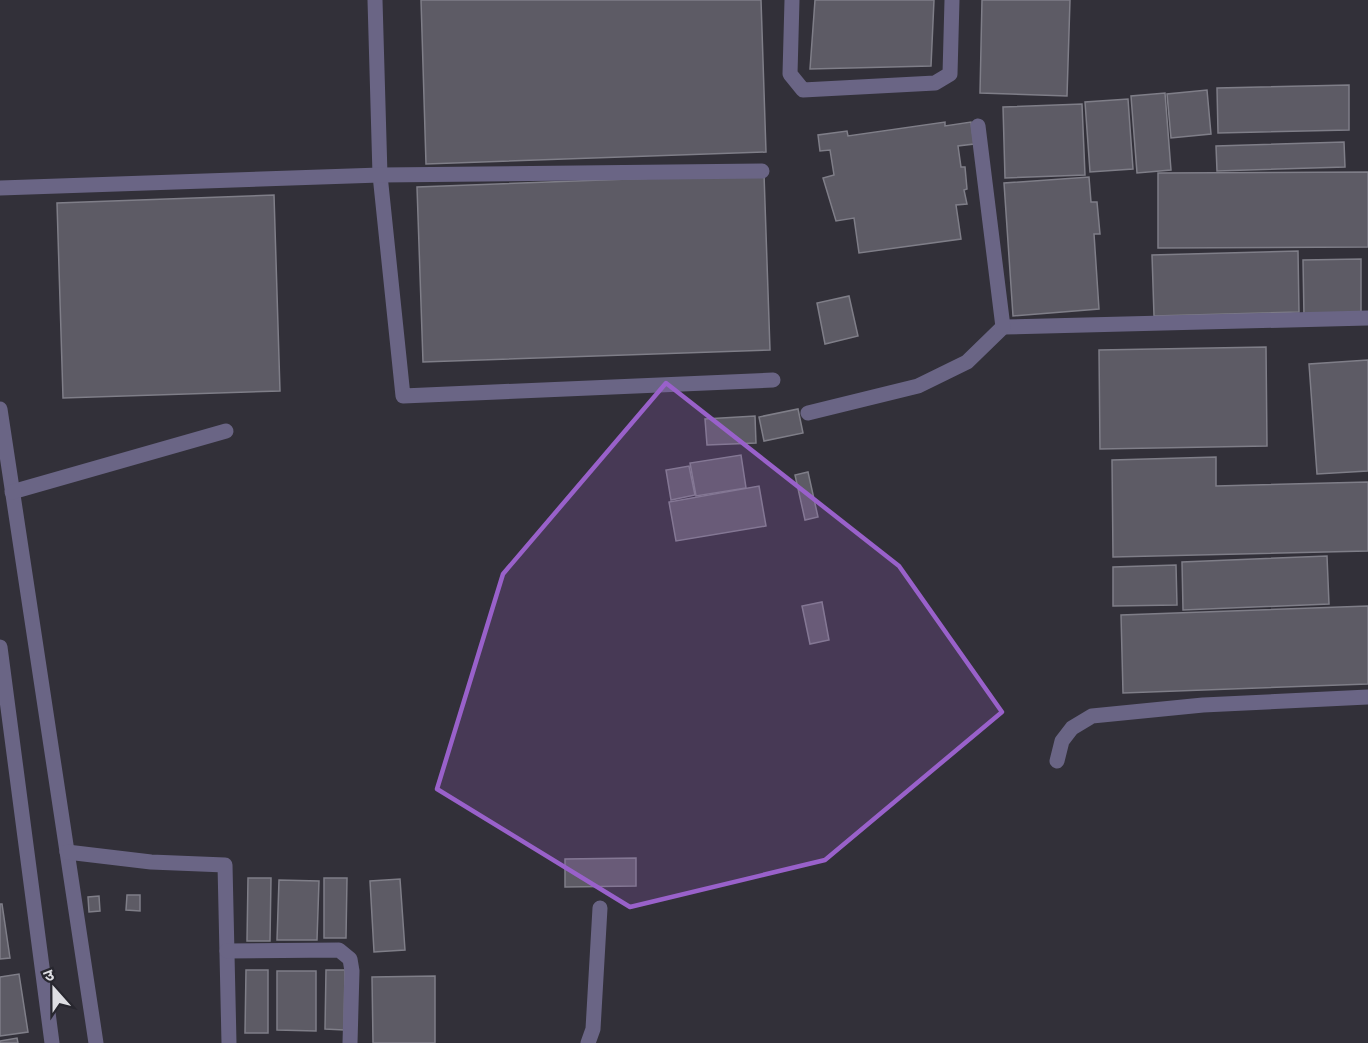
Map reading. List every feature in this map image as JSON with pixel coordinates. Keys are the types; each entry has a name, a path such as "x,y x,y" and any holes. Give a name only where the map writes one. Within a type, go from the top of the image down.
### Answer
{"street":[{"path":"375,0 380,175 403,396 773,380"},
{"path":"792,0 790,74 803,90 935,83 950,74 952,0"},
{"path":"978,126 1003,327"},
{"path":"0,188 380,175 762,171"},
{"path":"808,413 918,386 968,362 1003,327 1368,318"},
{"path":"0,409 96,1043"},
{"path":"12,492 226,431"},
{"path":"0,647 52,1043"},
{"path":"1057,761 1062,741 1072,728 1092,716 1203,705 1368,697"},
{"path":"67,852 151,862 225,865 229,1043"},
{"path":"588,1043 593,1029 600,908"},
{"path":"227,951 339,950 350,959 352,971 350,1043"}],"highlighted area":[{"path":"666,383 899,566 1002,712 825,860 630,907 437,789 503,574"}],"building":[{"path":"421,0 761,0 766,152 426,164"},
{"path":"815,0 934,0 931,66 810,69"},
{"path":"982,0 1070,0 1067,96 980,93"},
{"path":"1349,85 1349,130 1218,133 1217,88"},
{"path":"1207,90 1211,134 1171,138 1167,94"},
{"path":"1165,93 1171,170 1137,173 1131,96"},
{"path":"1128,99 1133,169 1090,172 1085,102"},
{"path":"1082,104 1085,175 1005,178 1003,107"},
{"path":"945,122 945,126 971,122 974,144 958,146 961,167 965,167 967,189 964,190 967,204 956,205 961,239 859,253 854,218 836,221 823,178 834,175 830,150 820,151 818,135 847,131 848,136"},
{"path":"1344,142 1345,167 1217,171 1216,146"},
{"path":"1368,172 1368,247 1158,248 1158,173"},
{"path":"764,174 770,350 423,362 417,187"},
{"path":"1089,177 1091,202 1097,202 1100,234 1094,234 1099,309 1013,316 1004,183"},
{"path":"274,195 280,391 63,398 57,203"},
{"path":"1298,251 1299,312 1154,316 1152,255"},
{"path":"1361,259 1361,316 1304,317 1303,260"},
{"path":"849,296 858,336 825,344 817,303"},
{"path":"1266,347 1267,446 1100,449 1099,350"},
{"path":"1368,360 1368,471 1317,474 1309,364"},
{"path":"798,409 803,433 764,441 759,417"},
{"path":"755,416 756,443 707,445 705,419"},
{"path":"741,455 746,488 696,496 690,463"},
{"path":"1216,457 1216,486 1368,482 1368,551 1113,557 1112,460"},
{"path":"689,466 695,495 671,500 666,470"},
{"path":"808,472 818,517 805,520 795,475"},
{"path":"759,486 766,526 676,541 669,502"},
{"path":"1327,556 1329,604 1183,610 1182,562"},
{"path":"1176,565 1177,605 1113,606 1113,567"},
{"path":"822,602 829,640 810,644 802,606"},
{"path":"1368,606 1368,684 1123,693 1121,615"},
{"path":"636,858 636,886 565,887 565,859"},
{"path":"248,878 271,878 270,941 247,941"},
{"path":"324,878 347,878 346,938 324,938"},
{"path":"400,879 405,950 374,952 370,881"},
{"path":"279,880 319,881 317,940 277,940"},
{"path":"127,895 140,895 140,911 126,910"},
{"path":"99,896 100,911 89,912 88,897"},
{"path":"0,904 2,904 10,958 0,959"},
{"path":"246,970 268,970 268,1033 245,1033"},
{"path":"326,970 345,970 344,1030 325,1029"},
{"path":"277,971 316,971 316,1031 277,1030"},
{"path":"19,974 28,1032 0,1036 0,977"},
{"path":"435,976 435,1043 373,1043 372,977"},
{"path":"17,1038 18,1043 0,1043 0,1041"}]}
